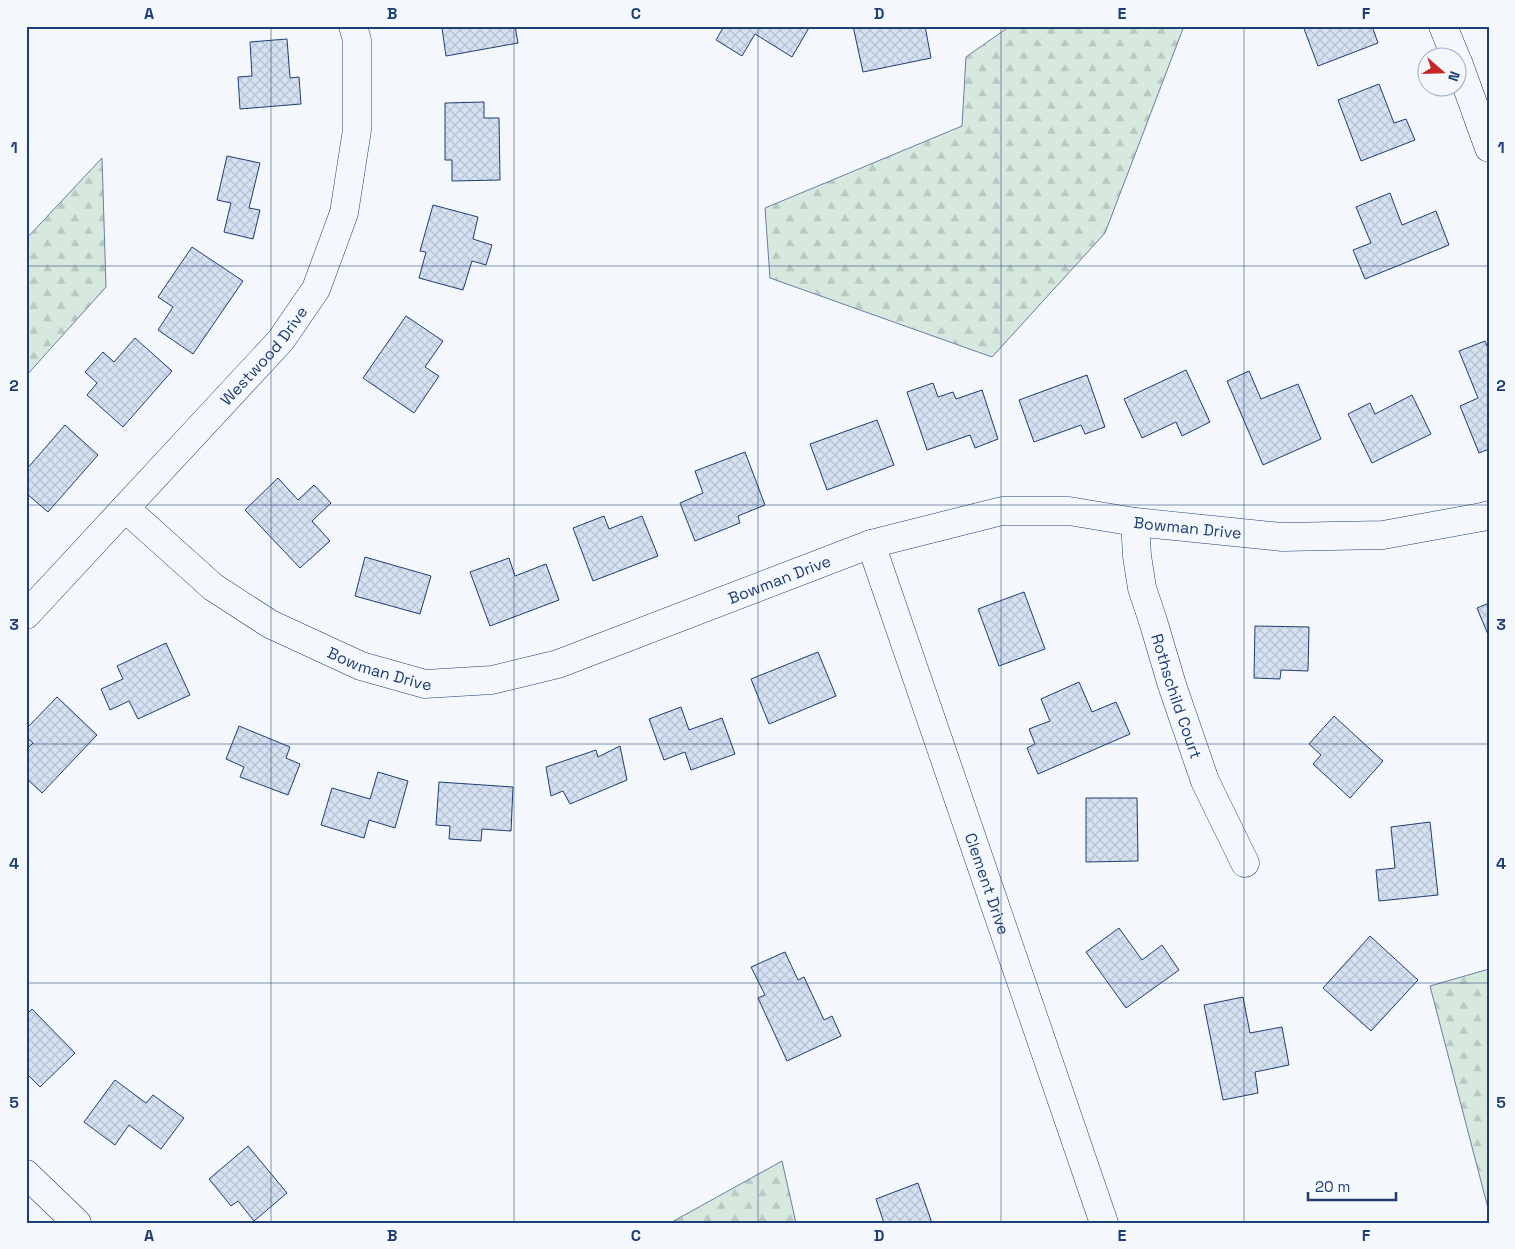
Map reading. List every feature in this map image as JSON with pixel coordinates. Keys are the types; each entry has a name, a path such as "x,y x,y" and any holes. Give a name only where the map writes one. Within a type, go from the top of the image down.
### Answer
{"street":[{"name":"Westwood Drive","path":"26,616 281,340 316,288 344,213 357,130 357,40 353,26"},
{"path":"1443,26 1452,48"},
{"path":"1468,75 1479,90 1489,148"},
{"name":"Bowman Drive","path":"125,508 213,587 270,624 361,666 425,684 492,680 558,664 871,544 1002,511 1069,512 1135,522 1282,537 1383,535 1489,515"},
{"name":"Rothschild Court","path":"1135,522 1142,588 1172,685 1205,781 1245,862"},
{"name":"Clement Drive","path":"871,544 1104,1223"},
{"path":"26,1174 77,1223"}],"green space":[{"path":"1010,26 1184,26 1105,233 992,357 770,278 765,208 962,126 966,57"},
{"path":"102,158 106,287 26,376 26,239"},
{"path":"1489,969 1489,1212 1430,986"},
{"path":"782,1161 796,1223 670,1223"}],"building":[{"path":"452,26 515,26 518,43 446,56 442,28"},
{"path":"724,26 810,26 792,57 755,34 742,56 716,40"},
{"path":"853,26 925,26 931,58 863,72"},
{"path":"1303,26 1372,26 1378,43 1318,66"},
{"path":"287,39 290,78 299,77 301,104 240,109 238,77 252,76 250,42"},
{"path":"1379,84 1394,123 1406,119 1415,140 1361,161 1338,100"},
{"path":"484,102 484,118 499,118 500,180 452,181 452,160 445,160 445,103"},
{"path":"227,156 260,163 249,208 260,210 253,239 224,232 231,203 217,200"},
{"path":"1390,193 1402,225 1436,211 1449,245 1365,279 1353,250 1371,243 1356,207"},
{"path":"433,205 478,217 473,239 492,245 486,265 472,261 463,290 419,278 426,252 420,251"},
{"path":"192,247 243,281 193,354 158,330 173,307 158,297"},
{"path":"406,316 443,341 425,367 439,376 414,413 363,378"},
{"path":"135,338 172,371 123,427 87,395 97,383 85,372 103,352 114,362"},
{"path":"1485,341 1489,350 1489,449 1479,453 1460,406 1478,398 1459,351"},
{"path":"1186,370 1210,422 1182,436 1176,422 1142,438 1124,399"},
{"path":"1249,371 1261,399 1298,384 1321,439 1263,465 1227,381"},
{"path":"1087,375 1105,427 1085,434 1081,425 1034,442 1019,400"},
{"path":"933,383 938,397 953,392 956,399 982,390 998,439 975,448 970,435 927,450 907,392"},
{"path":"1412,395 1431,434 1372,463 1348,414 1370,403 1375,414"},
{"path":"877,420 894,465 827,490 810,444"},
{"path":"65,425 98,455 48,512 26,493 26,470"},
{"path":"745,452 765,505 738,516 740,523 695,541 680,503 703,493 695,471"},
{"path":"278,478 298,500 314,485 331,503 312,521 330,541 300,568 245,510"},
{"path":"604,516 609,529 642,516 658,556 593,581 573,528"},
{"path":"365,557 431,576 420,614 355,596"},
{"path":"509,558 515,576 546,564 559,600 490,626 470,572"},
{"path":"1024,592 1045,649 999,666 978,609"},
{"path":"1489,603 1489,637 1477,608"},
{"path":"1255,626 1309,627 1308,671 1281,670 1280,679 1254,678"},
{"path":"166,643 190,695 138,719 129,701 110,710 101,689 123,679 117,666"},
{"path":"818,652 836,696 769,724 751,679"},
{"path":"1079,682 1092,712 1116,702 1130,734 1038,774 1027,748 1035,744 1029,729 1050,721 1041,699"},
{"path":"57,697 97,735 42,793 26,778 26,750 33,743 26,737 26,729"},
{"path":"681,707 689,730 722,718 735,754 691,770 685,752 664,760 649,719"},
{"path":"1334,716 1383,761 1350,798 1313,764 1321,755 1309,744"},
{"path":"239,726 290,747 286,758 300,764 288,795 240,777 244,767 226,759"},
{"path":"620,746 627,780 570,804 563,791 551,796 546,767 596,750 598,757"},
{"path":"378,772 408,781 395,828 369,820 364,838 321,825 332,788 370,799"},
{"path":"439,782 513,787 511,831 482,829 481,841 449,839 450,826 436,825"},
{"path":"1086,798 1137,798 1138,861 1086,862"},
{"path":"1430,822 1438,895 1379,901 1376,870 1395,868 1391,827"},
{"path":"1119,928 1142,960 1162,945 1179,970 1126,1008 1086,952"},
{"path":"1370,936 1418,980 1371,1031 1323,988"},
{"path":"785,952 798,980 804,977 824,1020 832,1016 841,1036 787,1061 758,998 765,995 751,967"},
{"path":"1243,997 1250,1033 1282,1027 1289,1065 1255,1072 1258,1093 1223,1100 1204,1005"},
{"path":"32,1009 75,1053 40,1087 26,1073 26,1061 28,1060 26,1058 26,1015"},
{"path":"115,1080 146,1103 153,1095 184,1118 161,1149 129,1125 115,1145 84,1122"},
{"path":"248,1146 287,1193 254,1221 238,1201 231,1206 209,1179"},
{"path":"918,1183 932,1223 884,1223 876,1199"}]}
